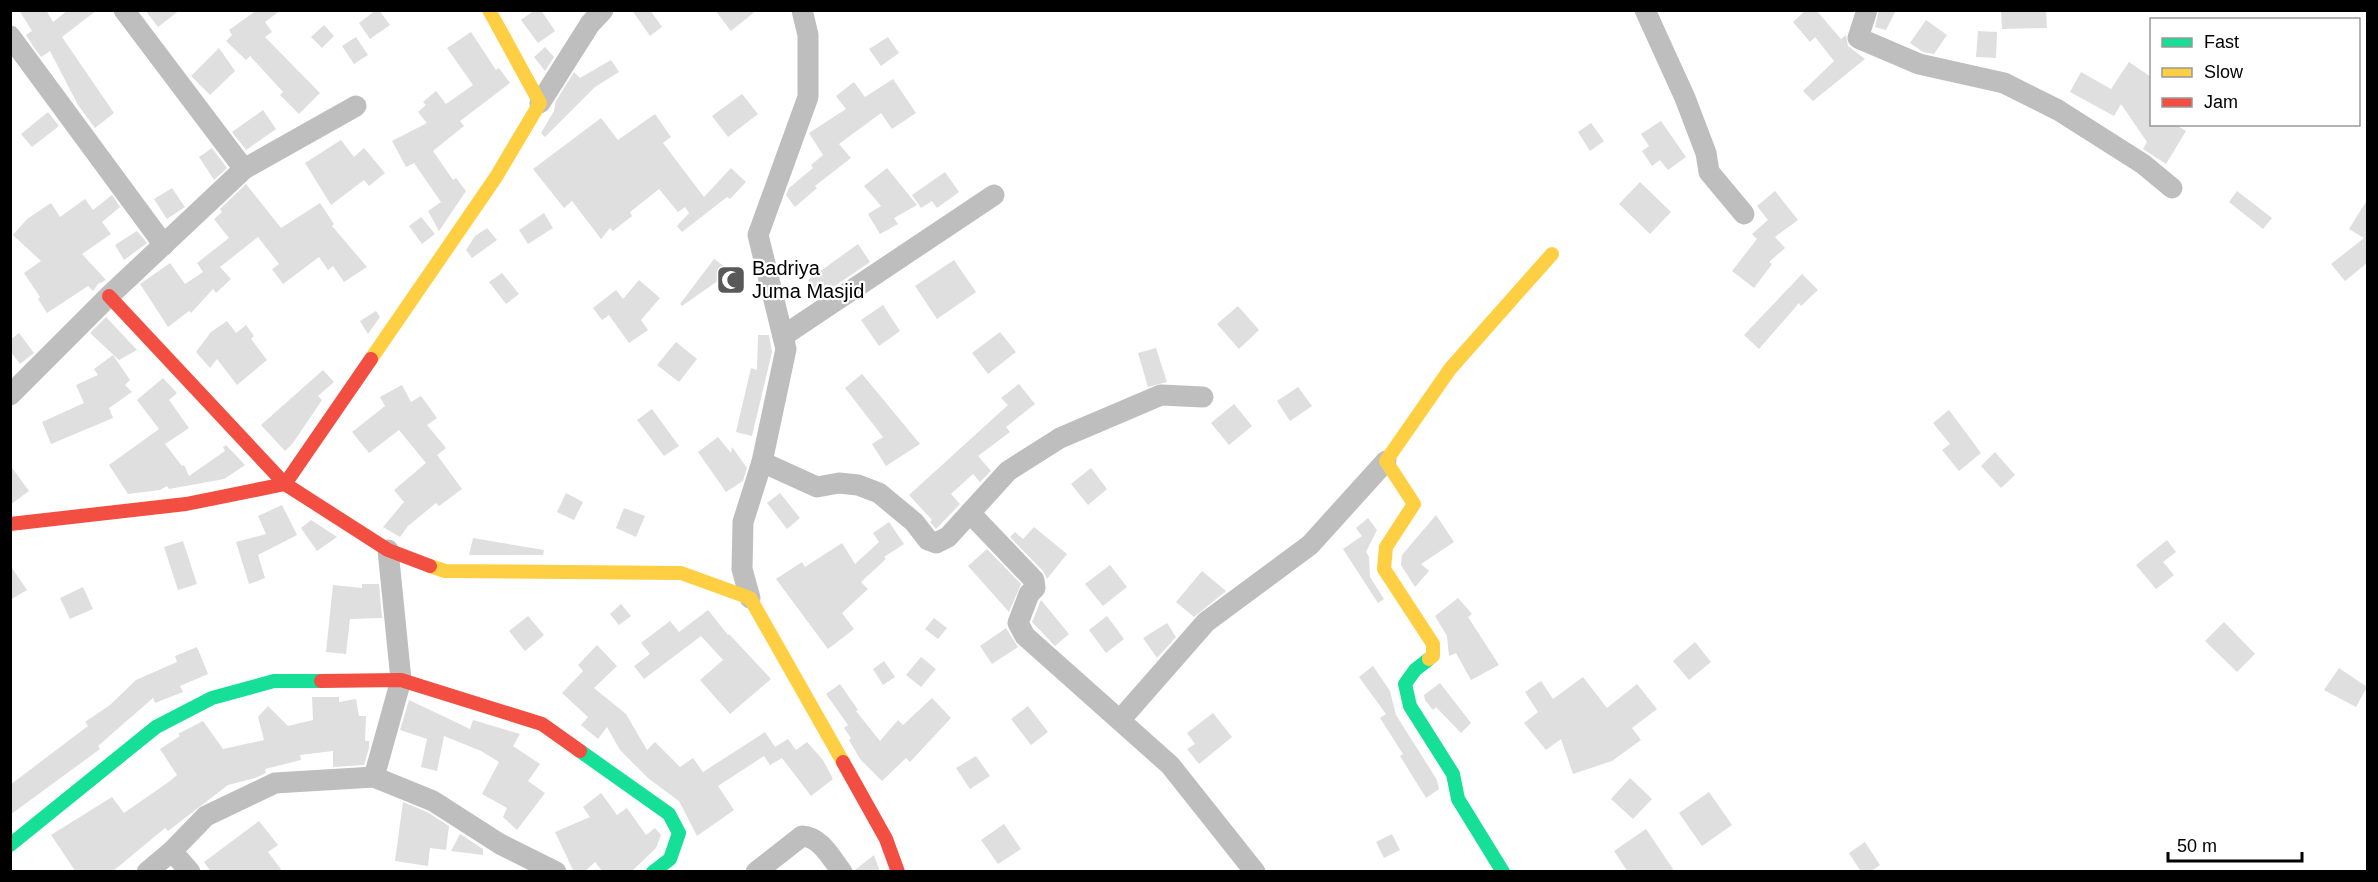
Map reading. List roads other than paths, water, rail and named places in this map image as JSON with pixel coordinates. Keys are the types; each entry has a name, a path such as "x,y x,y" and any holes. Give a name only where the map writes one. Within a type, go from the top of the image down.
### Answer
{"street":[{"path":"124,10 244,169"},
{"path":"489,10 540,103"},
{"path":"10,524 186,504 285,484 496,177 590,24 603,10"},
{"path":"802,10 808,35 808,97 758,235 786,349 762,462 743,522 742,569 750,598 886,839 898,872"},
{"path":"1645,10 1685,98 1706,153 1709,172 1743,214"},
{"path":"1867,10 1858,38 1919,64 2004,83 2058,110 2143,164 2172,188"},
{"path":"10,36 164,245"},
{"path":"10,395 109,296 244,169 356,106"},
{"path":"783,336 994,195"},
{"path":"1121,719 1206,622 1311,546 1386,461 1450,369 1552,255"},
{"path":"109,296 285,484 388,550 444,571 681,573 750,598"},
{"path":"762,462 817,488 839,483 858,485 879,493 914,522 928,540 936,543 948,537 1008,471 1060,438 1161,395 1203,397"},
{"path":"1386,461 1414,504 1386,547 1384,569 1433,644 1433,656 1415,670 1405,684 1410,706 1442,753 1453,774 1458,799 1503,872"},
{"path":"970,513 1034,580 1035,588 1029,594 1018,623 1025,636 1170,765 1255,872"},
{"path":"374,777 400,680 388,550"},
{"path":"10,845 156,727 212,698 274,681 400,680 542,724 669,814 679,833 670,859 652,872"},
{"path":"147,872 172,851 206,816 275,783 374,777 433,801 500,844 556,872"},
{"path":"756,872 802,836 810,837 820,843 842,872"},
{"path":"172,851 190,872"}],"place":[{"name":"Badriya Juma Masjid","path":"731,280"}]}
